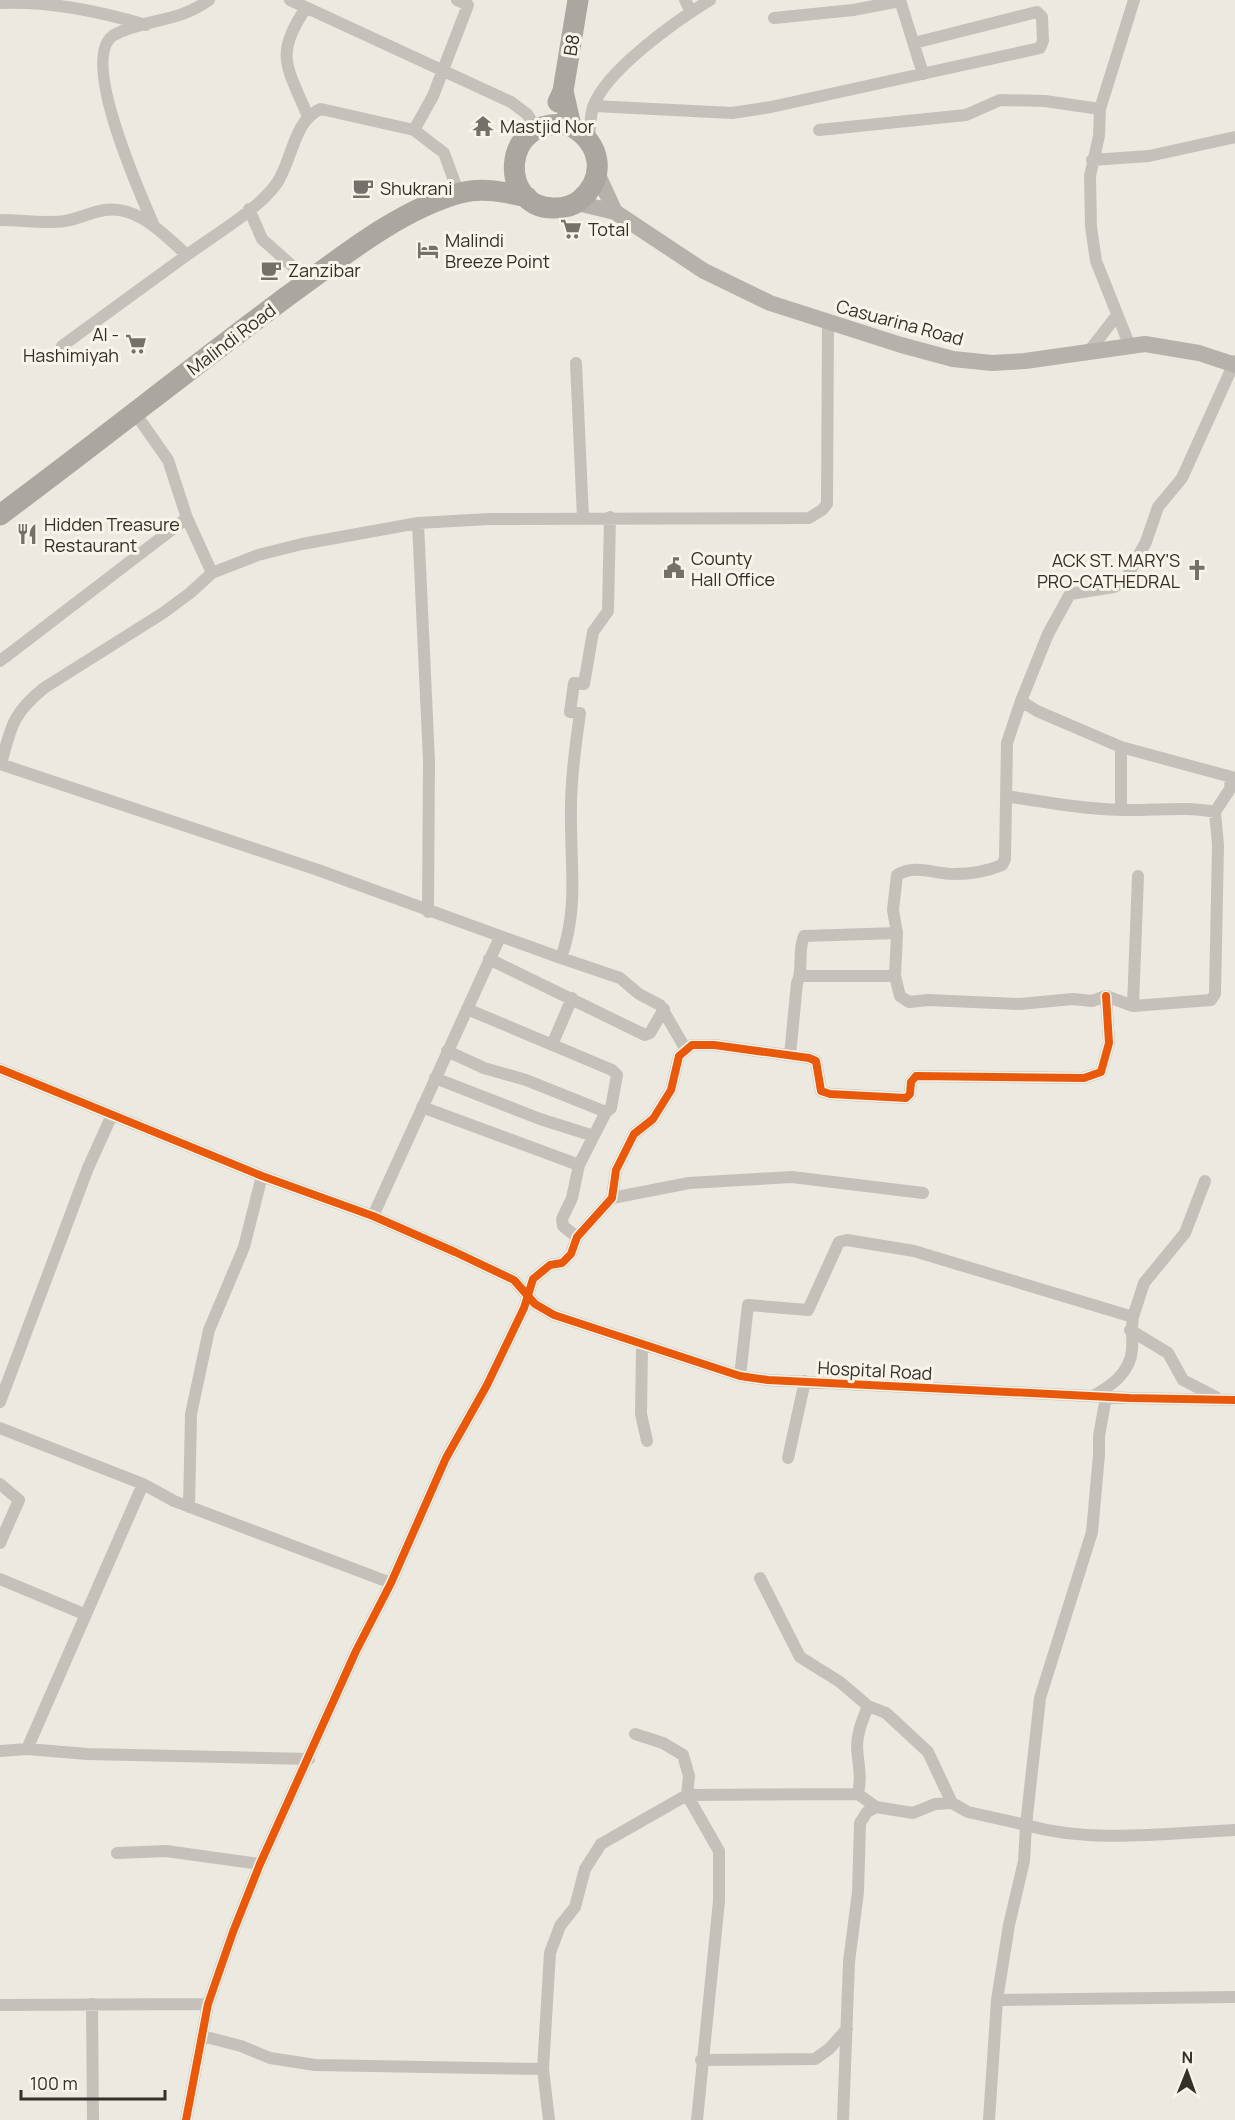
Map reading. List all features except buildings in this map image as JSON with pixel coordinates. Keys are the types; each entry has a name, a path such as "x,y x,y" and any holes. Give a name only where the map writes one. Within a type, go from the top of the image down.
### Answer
{"highway":[{"name":"B8","path":"563,91 578,0"},
{"path":"563,91 570,126"},
{"path":"540,127 557,124 570,126 589,140 597,156 598,175 590,191 577,203 551,208 538,205 527,197 517,184 513,168 519,145 540,127 563,91"},
{"name":"Malindi Road","path":"0,515 309,281 392,225 468,192 513,168"},
{"name":"Malindi Road","path":"468,192 502,191 527,197"}],"street":[{"path":"154,226 117,130 103,74 102,57 108,40 116,34 171,19 209,0"},
{"path":"290,0 519,107 540,127"},
{"path":"685,0 691,12"},
{"path":"589,140 594,106 623,67 691,12 710,0"},
{"path":"774,18 854,10 900,0 923,74"},
{"path":"1131,344 1116,318 1096,261 1091,227 1092,160 1097,148 1100,109 1134,0"},
{"path":"0,3 24,2 78,8 148,25"},
{"path":"414,130 433,96 465,2"},
{"path":"306,8 290,31 285,50 308,117"},
{"path":"594,106 732,113 751,111 1040,48 1043,41 1042,17 1037,12 914,43"},
{"path":"819,130 966,115 1000,100 1045,101 1100,109"},
{"path":"62,346 249,209 276,184 308,117 321,109 414,130 444,153 468,192"},
{"path":"1092,160 1149,156 1235,137"},
{"path":"598,175 615,212"},
{"path":"577,203 615,212"},
{"path":"249,209 262,239 309,281"},
{"path":"0,220 50,222 68,220 94,212 119,210 128,212 154,226 187,255"},
{"name":"Casuarina Road","path":"615,212 657,241 739,289 770,303 828,323 953,359 992,363 1025,361 1131,344 1199,353 1234,364"},
{"path":"1116,318 1131,344"},
{"path":"1090,350 1116,318"},
{"path":"685,1048 664,1009 620,978 428,912 318,870 1,764 12,724 26,702 44,688 163,613 212,573 258,555 302,544 418,523 610,517 809,518 827,504 828,323"},
{"path":"576,363 584,518"},
{"path":"1021,701 1036,711 1121,747 1233,778 1230,789 1215,812 1218,865 1214,997 1205,1002 1133,1006 1106,996 1092,1001 1073,999 1020,1004 928,1000 909,1002 900,996 895,976 897,933 893,910 897,875 904,870 920,869 954,874 1002,865 1005,859 1007,743 1021,701 1047,634 1070,594 1114,587 1124,582 1146,542 1158,507 1182,478 1234,364"},
{"path":"135,413 168,460 187,518 212,573"},
{"path":"561,958 569,937 574,901 570,821 580,713 570,712 574,683 584,684 593,632 608,611 610,517"},
{"path":"0,661 187,518"},
{"path":"418,523 429,761 428,912"},
{"path":"1121,747 1121,810"},
{"path":"1006,796 1067,806 1121,810 1199,809 1215,812"},
{"path":"1133,1006 1138,876"},
{"path":"790,1055 797,983 801,976 798,949 804,936 897,933"},
{"path":"373,1216 500,937"},
{"path":"489,959 645,1035 650,1033 664,1009"},
{"path":"801,976 895,976"},
{"path":"186,2120 208,2004 260,1864 356,1651 391,1583 446,1458 487,1385 530,1297 533,1279 549,1265 562,1263 571,1254 577,1237 612,1198 616,1170 634,1134 653,1119 671,1090 679,1056 685,1048 692,1045 714,1045 790,1055 816,1061 821,1091 830,1094 906,1098 910,1094 911,1082 916,1076 1084,1078 1101,1072 1109,1043 1106,996"},
{"path":"552,1045 572,998"},
{"path":"467,1009 612,1070 617,1075 611,1108 606,1112 579,1165 572,1198 562,1222 565,1228 577,1237"},
{"path":"447,1051 484,1068 526,1080 606,1112"},
{"name":"Hospital Road","path":"0,1069 262,1176 373,1216 514,1280 541,1309 554,1315 642,1346 740,1376 768,1380 1092,1397 1235,1400"},
{"path":"435,1078 540,1119 594,1136"},
{"path":"422,1107 579,1165"},
{"path":"0,1402 88,1168 112,1115"},
{"path":"189,1507 191,1414 209,1330 244,1247 262,1176"},
{"path":"612,1198 689,1183 792,1177 923,1193"},
{"path":"1092,1397 1120,1377 1129,1362 1132,1350 1130,1330 1144,1283 1185,1233 1205,1181"},
{"path":"740,1376 748,1305 808,1310 840,1242 847,1240 914,1251 1133,1317"},
{"path":"1130,1330 1168,1353 1183,1380 1221,1399"},
{"path":"642,1346 641,1414 647,1441"},
{"path":"788,1458 805,1381"},
{"path":"988,2120 997,2000 1009,1925 1024,1861 1040,1698 1092,1532 1099,1436 1106,1397"},
{"path":"0,1428 142,1484 189,1507 391,1583"},
{"path":"0,1484 19,1500 0,1543"},
{"path":"27,1749 142,1484"},
{"path":"760,1578 800,1657 840,1682 868,1706 886,1713 928,1752 952,1803"},
{"path":"0,1579 84,1614"},
{"path":"858,1794 862,1777 857,1746 860,1726 868,1706"},
{"path":"635,1734 663,1743 684,1755 689,1776 687,1795 719,1851 719,1901 701,2060 697,2120"},
{"path":"0,1751 27,1749 87,1754 309,1759"},
{"path":"549,2120 543,2069 550,1953 560,1926 575,1907 585,1869 601,1844 687,1795 858,1794 876,1807 913,1813 935,1804 952,1803 968,1812 1055,1834 1235,1830"},
{"path":"843,2120 849,1962 858,1892 860,1823 867,1812 876,1807"},
{"path":"117,1853 166,1851 260,1864"},
{"path":"997,2000 1235,1996"},
{"path":"92,2004 93,2120"},
{"path":"0,2005 208,2004"},
{"path":"701,2060 815,2059 829,2049 847,2029"},
{"path":"202,2036 241,2046 270,2058 315,2065 543,2069"}],"cycle path":[{"path":"186,2120 208,2004 233,1932 260,1864 356,1651 391,1583 446,1458 487,1385 524,1308 533,1279 550,1265 562,1263 571,1254 577,1237 612,1198 616,1170 634,1134 653,1119 671,1090 679,1056 692,1045 714,1045 809,1058 816,1061 821,1091 830,1094 906,1098 910,1094 911,1082 916,1076 1084,1078 1101,1072 1109,1043 1106,996"},
{"path":"0,1069 262,1176 373,1216 455,1252 514,1280 535,1304 554,1315 740,1376 768,1380 1129,1398 1235,1400"}],"place":[{"name":"Mastjid Nor","path":"483,126"},
{"name":"Shukrani","path":"363,188"},
{"name":"Total","path":"571,229"},
{"name":"Malindi Breeze Point","path":"428,250"},
{"name":"Zanzibar","path":"271,270"},
{"name":"Al - Hashimiyah","path":"136,344"},
{"name":"Hidden Treasure Restaurant","path":"27,534"},
{"name":"County Hall Office","path":"674,568"},
{"name":"ACK ST. MARY'S PRO-CATHEDRAL","path":"1197,570"}]}
